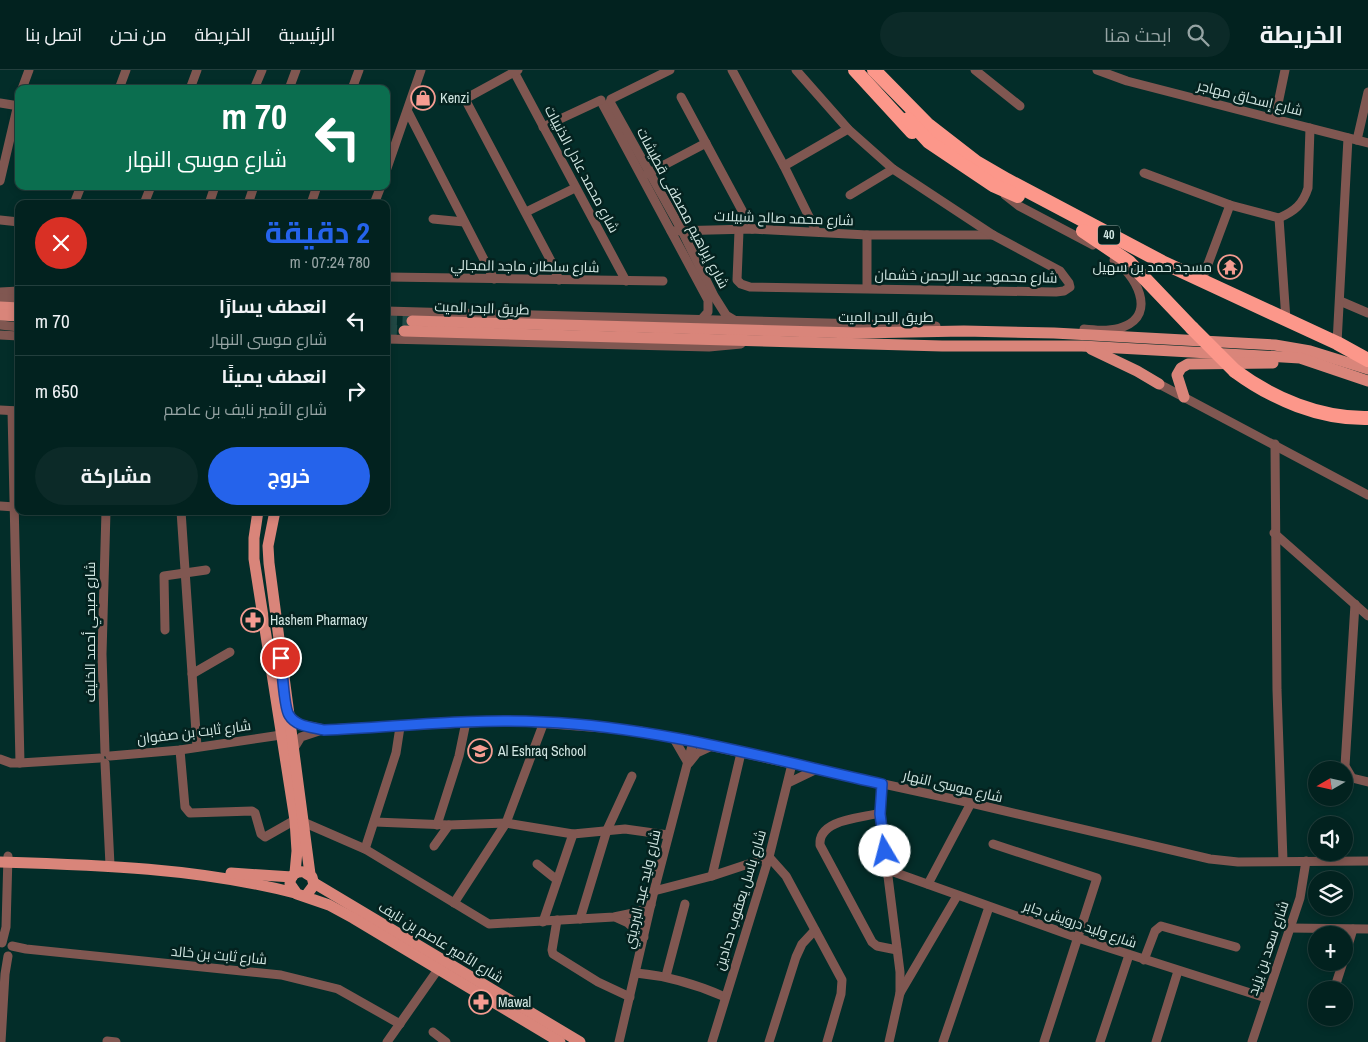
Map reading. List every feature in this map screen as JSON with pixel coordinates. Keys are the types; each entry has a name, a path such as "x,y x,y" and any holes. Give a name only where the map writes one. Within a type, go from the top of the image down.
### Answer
{"highway":[{"path":"855,70 920,140 929,142"},
{"name":"40","path":"864,70 898,103 976,162 1076,218 1337,343 1364,365"},
{"name":"40","path":"874,70 929,142 993,185 1075,226 1113,250 1143,274 1192,328 1235,371 1256,386 1295,404 1365,420"}],"main road":[{"path":"0,307 15,308"},
{"path":"0,315 15,316"},
{"name":"طريق البحر الميت","path":"412,321 858,333 1054,332 1288,347 1364,365"},
{"path":"404,331 942,346 1082,346 1300,358 1368,381"},
{"path":"1168,352 1180,340"},
{"path":"1082,346 1138,371 1159,384"},
{"path":"1184,397 1177,375 1182,366 1188,364 1316,364"},
{"path":"257,515 254,538 254,559 281,735 299,821 312,878 302,894 290,886 297,851 299,821 293,750 269,563 268,546 274,515"},
{"name":"شارع الأمير عاصم بن نايف","path":"4,859 110,862 242,874 293,875 302,871 580,1042"},
{"name":"شارع الأمير عاصم بن نايف","path":"110,862 259,884 302,894 329,905 439,968 560,1042"}],"street":[{"path":"23,85 29,70"},
{"path":"120,85 126,70"},
{"path":"191,85 197,70"},
{"path":"256,85 262,70"},
{"path":"290,85 296,70"},
{"path":"353,85 359,70"},
{"path":"390,160 422,70"},
{"path":"607,100 656,70"},
{"path":"543,127 607,100 670,70"},
{"path":"732,70 784,166 816,231"},
{"name":"شارع محمود عبد الرحمن خشمان","path":"739,230 737,280 741,284 750,287 1056,292 1061,284 1060,272 993,235 893,169 848,129 796,70"},
{"path":"975,70 1020,106"},
{"name":"شارع إسحاق مهاجر","path":"1097,70 1127,81 1368,143"},
{"path":"1275,118 1286,70"},
{"path":"515,71 465,99 526,212 558,280"},
{"name":"شارع محمد عادل الذنيبات","path":"515,71 626,281"},
{"path":"1337,343 1352,139 1368,92"},
{"path":"681,96 752,229"},
{"name":"شارع إبراهيم مصطفى قطيشات","path":"607,100 647,175 681,229 722,310 736,321"},
{"path":"0,103 15,104"},
{"path":"408,112 494,279"},
{"path":"0,181 15,117"},
{"path":"1144,173 1230,205 1279,218 1297,209 1306,196 1308,188 1310,128"},
{"path":"784,166 848,129"},
{"path":"647,175 706,142"},
{"path":"850,195 893,169"},
{"name":"شارع إبراهيم مصطفى قطيشات","path":"647,175 671,230 708,300 708,312 700,321"},
{"name":"طريق البحر الميت","path":"390,311 700,321 1111,330 1130,324 1140,310 1141,303 1138,286 1127,270 1090,243 1019,206 993,185"},
{"path":"526,212 576,188"},
{"path":"1202,280 1230,205"},
{"path":"1279,218 1286,320"},
{"path":"432,219 464,222"},
{"path":"0,220 15,222"},
{"path":"965,235 971,220"},
{"name":"شارع محمد صالح شبيلات","path":"671,230 752,229 867,235 993,235"},
{"name":"شارع محمد صالح شبيلات","path":"867,235 867,288"},
{"name":"شارع سلطان ماجد المجالي","path":"390,277 662,281"},
{"path":"0,292 15,291"},
{"path":"0,298 15,300"},
{"path":"1340,301 1368,313"},
{"path":"0,325 15,327"},
{"path":"0,335 15,336"},
{"path":"390,339 709,347 756,340"},
{"path":"1159,384 1368,495"},
{"path":"0,410 15,411"},
{"path":"1275,444 1274,533 1278,748 1283,861"},
{"path":"0,506 15,507"},
{"path":"15,515 20,763"},
{"name":"شارع صبحي أحمد الخليف","path":"106,515 102,654 110,862"},
{"path":"181,515 197,746"},
{"path":"1274,533 1368,616"},
{"path":"165,630 165,575 206,570"},
{"path":"1354,604 1345,766 1352,778 1368,782"},
{"path":"192,674 230,652"},
{"name":"شارع موسى النهار","path":"288,714 300,724 324,730"},
{"path":"437,825 459,756 466,722"},
{"name":"شارع موسى النهار","path":"293,750 301,736 324,730 466,722 544,722 640,731 971,802 1210,859 1238,862 1368,861"},
{"path":"454,903 506,823 544,722"},
{"path":"366,849 396,753 400,727"},
{"name":"شارع ثابت بن صفوان","path":"0,759 20,763 105,757 180,750 281,735"},
{"path":"673,737 688,764 697,753 712,746"},
{"name":"شارع وليد عيد البرديني","path":"619,1042 654,891 693,742"},
{"path":"180,750 185,807 190,813 252,811 255,813 261,834 265,837 299,821 366,849 489,924 614,917 638,912 651,906"},
{"path":"712,876 742,753"},
{"path":"773,760 786,775 788,785 801,775 817,770"},
{"name":"شارع باسل يعقوب حدادين","path":"712,1042 769,857 792,764"},
{"path":"580,919 607,830 632,776"},
{"path":"882,784 880,814 897,950 900,993"},
{"path":"928,884 971,802"},
{"path":"880,814 830,826 821,836 820,845 872,942 877,946 897,950"},
{"path":"374,822 437,825 506,823 573,834 607,830 642,830 668,835"},
{"path":"434,846 449,825"},
{"path":"543,922 573,834"},
{"path":"993,844 1096,878 1044,1042"},
{"path":"654,891 712,876 769,857 782,870 842,980 841,994 827,1042"},
{"path":"1,1042 6,949 4,859"},
{"name":"شارع سعد بن يزيد","path":"1252,1042 1300,898 1306,861"},
{"path":"537,864 557,880"},
{"name":"شارع وليد درويش جابر","path":"888,870 1078,938 1266,998"},
{"path":"888,1042 900,993 957,896"},
{"path":"666,976 685,904"},
{"path":"943,1042 989,907"},
{"path":"614,917 628,923 644,937"},
{"path":"557,920 553,954 598,982 630,997"},
{"path":"1144,960 1152,936 1161,926 1236,947"},
{"path":"1290,928 1308,928"},
{"path":"1353,929 1368,929"},
{"path":"769,1042 796,957 802,944 815,930"},
{"name":"شارع ثابت بن خالد","path":"6,949 26,949 280,975 338,989 400,1024"},
{"path":"1100,1042 1129,955"},
{"path":"387,1042 439,968"},
{"path":"1156,1042 1178,971"},
{"path":"636,973 666,976 700,986 725,997"},
{"path":"433,1032 446,1042"}],"tunnel":[{"path":"390,320 412,321"},
{"path":"390,330 404,331"}],"place":[{"name":"Kenzi","path":"423,98"},
{"name":"مسجد حمد بن سهيل","path":"1230,267"},
{"name":"Hashem Pharmacy","path":"253,620"},
{"name":"Al Eshraq School","path":"480,751"},
{"name":"Mawal","path":"481,1002"}],"route":[{"path":"281,658 288,714 300,724 324,730 513,721 597,726 673,737 882,784 880,814 885,851"}]}
